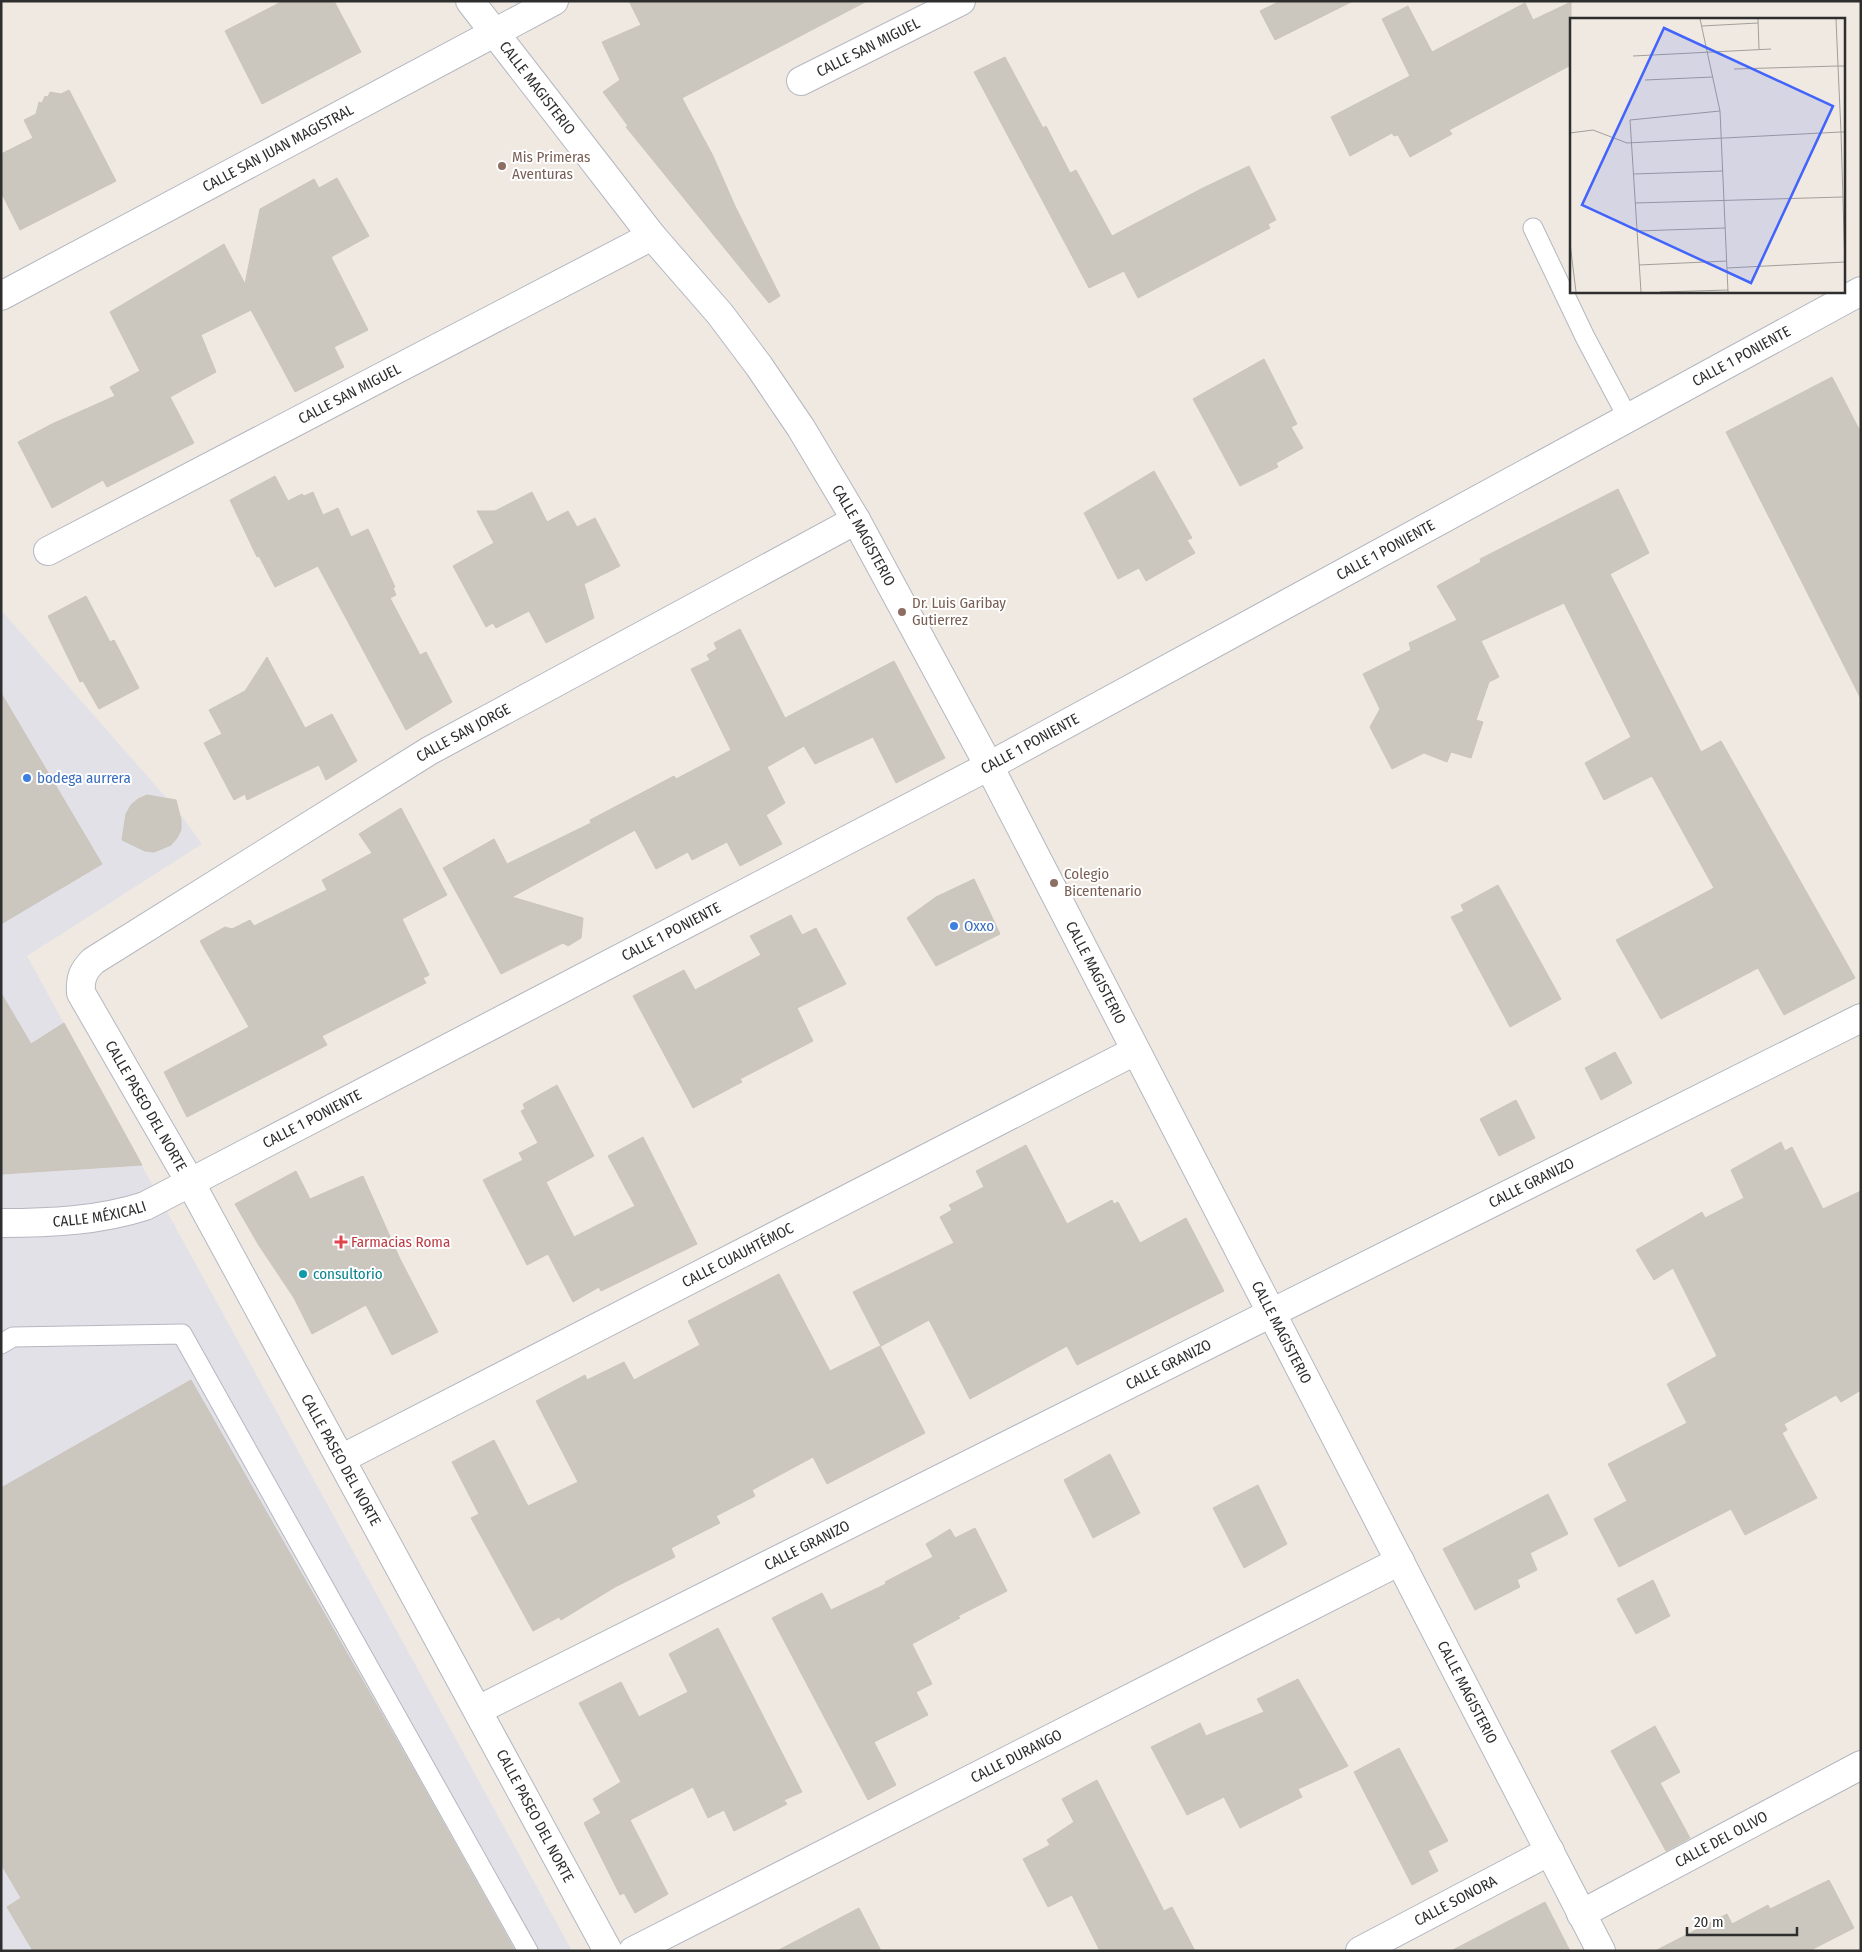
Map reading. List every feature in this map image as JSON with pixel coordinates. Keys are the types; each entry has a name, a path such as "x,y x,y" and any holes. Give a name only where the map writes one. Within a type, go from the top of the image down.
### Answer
{"street":[{"name":"CALLE MAGISTERIO","path":"470,1 652,236 720,314 759,366 801,428 856,520 988,766 1601,1951"},
{"name":"CALLE SAN JUAN MAGISTRAL","path":"1,296 554,1"},
{"name":"CALLE SAN MIGUEL","path":"801,81 961,1"},
{"name":"CALLE SAN MIGUEL","path":"48,551 652,236"},
{"name":"CALLE 1 PONIENTE","path":"190,1182 988,766 1861,291"},
{"name":"CALLE SAN JORGE","path":"84,970 93,961 429,752 856,520"},
{"name":"CALLE PASEO DEL NORTE","path":"84,970 80,981 81,993 190,1182 608,1951"},
{"name":"CALLE GRANIZO","path":"478,1710 1861,1018"},
{"name":"CALLE CUAUHTÉMOC","path":"341,1460 1135,1051"},
{"name":"CALLE MÉXICALI","path":"1,1223 34,1223 117,1215 145,1206 190,1182"},
{"name":"CALLE DURANGO","path":"633,1951 1400,1561"},
{"name":"CALLE DEL OLIVO","path":"1581,1914 1861,1765"},
{"name":"CALLE SONORA","path":"1360,1951 1550,1851"}],"lane":[{"path":"1533,228 1585,337 1628,418"},
{"path":"1,1344 13,1337 182,1334 528,1951"}],"shaded area":[{"path":"1,610 179,812 202,844 27,956 572,1951 1,1951"}],"building":[{"path":"283,1 334,1 361,52 262,104 225,31"},
{"path":"629,1 867,1 682,98 713,156 735,206 780,296 769,303 626,127 628,126 603,92 620,80 602,42 641,25"},
{"path":"1280,1 1353,1 1275,40 1260,11"},
{"path":"1571,2 1570,66 1449,130 1452,134 1410,157 1398,135 1394,136 1392,133 1350,156 1331,117 1410,76 1382,19 1408,6 1432,52 1525,3 1533,20"},
{"path":"1005,57 1043,128 1046,126 1070,173 1076,170 1112,236 1249,166 1276,220 1268,224 1270,228 1138,298 1124,271 1089,288 974,72"},
{"path":"69,90 116,181 20,230 1,192 1,154 33,138 24,120 36,114 39,102 42,103 45,96 48,97 50,92 61,94"},
{"path":"337,178 369,236 331,257 368,330 334,347 344,367 295,392 251,310 201,335 216,372 170,397 194,443 107,487 103,480 52,508 18,442 52,424 115,396 110,387 140,371 110,312 224,244 245,284 260,209 314,179 319,188"},
{"path":"1264,359 1297,424 1291,427 1303,448 1276,463 1278,467 1240,486 1193,399"},
{"path":"1832,377 1861,433 1861,699 1726,432"},
{"path":"1154,471 1192,538 1187,540 1195,553 1146,581 1139,568 1118,579 1084,513"},
{"path":"275,476 288,501 302,494 304,496 313,492 323,515 338,508 351,537 368,529 395,587 393,588 396,595 390,598 420,655 426,652 452,702 406,730 318,566 275,587 259,556 257,557 230,500"},
{"path":"1618,489 1649,553 1610,574 1701,752 1721,741 1855,978 1784,1015 1758,968 1661,1019 1616,940 1714,888 1652,776 1604,800 1585,763 1631,737 1564,603 1481,641 1499,677 1489,682 1476,720 1483,722 1471,758 1451,752 1447,762 1424,753 1392,769 1370,727 1380,709 1363,674 1411,650 1409,643 1457,620 1437,586 1481,562 1480,559"},
{"path":"532,492 547,522 568,511 577,527 595,518 620,566 584,584 594,618 546,643 529,611 496,628 493,623 486,627 453,566 494,543 477,511 495,511"},
{"path":"86,596 110,642 114,640 139,688 99,709 83,681 80,682 48,616"},
{"path":"740,629 785,718 894,661 945,758 896,783 873,737 815,764 804,746 767,767 785,803 766,815 782,844 740,866 727,842 692,860 688,852 656,869 635,830 512,897 583,918 581,938 568,946 563,943 501,974 443,868 494,839 507,864 591,823 590,820 674,776 676,779 731,750 691,669 710,660 707,655 717,649 714,643"},
{"path":"267,657 305,728 332,714 357,761 326,780 319,765 247,800 245,794 234,800 204,743 222,734 209,710 245,691"},
{"name":"bodega aurrera","path":"1,693 102,864 1,924"},
{"path":"147,795 176,800 181,820 181,830 177,838 171,845 154,852 145,851 122,840 126,814 131,805"},
{"path":"401,808 447,895 402,919 429,975 423,978 426,983 322,1036 327,1045 187,1117 164,1072 249,1027 200,941 225,927 232,929 250,920 254,926 327,890 322,880 372,853 359,834"},
{"name":"Oxxo","path":"974,879 1000,934 936,966 907,918 936,897"},
{"path":"1498,885 1561,999 1510,1027 1451,917 1464,911 1461,905"},
{"path":"791,915 802,935 816,928 846,984 797,1008 813,1041 740,1079 742,1082 693,1108 633,996 684,970 695,990 761,955 750,936"},
{"path":"1,993 31,1044 64,1023 142,1165 1,1174"},
{"path":"1615,1052 1632,1083 1601,1100 1585,1068"},
{"path":"557,1085 594,1156 546,1182 574,1237 635,1206 608,1156 643,1137 697,1244 601,1291 599,1287 573,1302 548,1254 527,1265 483,1180 523,1160 519,1153 538,1143 521,1111 525,1109 523,1104"},
{"path":"1516,1100 1535,1138 1499,1156 1480,1119"},
{"path":"1781,1142 1785,1151 1792,1147 1823,1209 1861,1191 1861,1390 1841,1402 1836,1395 1784,1424 1787,1430 1782,1433 1817,1498 1745,1535 1731,1509 1619,1567 1594,1519 1627,1501 1608,1464 1687,1423 1667,1384 1717,1356 1673,1268 1654,1280 1636,1250 1702,1212 1705,1218 1744,1198 1731,1170"},
{"path":"1026,1145 1067,1224 1112,1200 1114,1204 1118,1202 1140,1243 1186,1218 1224,1291 1077,1365 1067,1346 970,1399 929,1320 881,1346 853,1292 954,1243 940,1217 952,1210 949,1205 984,1187 976,1171"},
{"path":"296,1171 310,1199 363,1176 400,1259 438,1332 392,1355 366,1305 312,1334 294,1298 258,1244 235,1204"},
{"path":"779,1274 830,1371 880,1346 925,1433 827,1484 813,1457 752,1490 755,1496 716,1516 720,1523 671,1548 675,1557 615,1587 561,1620 559,1617 533,1631 471,1518 479,1514 452,1462 494,1440 528,1506 578,1482 536,1401 585,1375 587,1380 624,1362 634,1380 700,1345 688,1321"},
{"path":"191,1380 515,1951 33,1951 7,1907 21,1898 1,1864 1,1488"},
{"path":"1110,1454 1140,1513 1093,1538 1064,1480"},
{"path":"1258,1485 1287,1544 1244,1568 1213,1508"},
{"path":"1548,1494 1568,1534 1530,1553 1537,1570 1517,1580 1520,1587 1475,1610 1443,1549"},
{"path":"975,1528 1007,1591 958,1616 960,1618 912,1644 932,1684 916,1692 928,1715 874,1742 896,1785 868,1800 772,1618 822,1593 831,1610 886,1584 885,1582 933,1557 926,1544 950,1529 955,1538"},
{"path":"1653,1580 1670,1616 1636,1634 1617,1599"},
{"path":"718,1628 802,1792 784,1800 787,1804 734,1831 724,1810 708,1818 693,1787 630,1820 668,1894 635,1913 624,1893 620,1895 584,1823 601,1813 593,1799 621,1782 579,1703 621,1682 639,1717 688,1692 669,1654"},
{"path":"1298,1679 1348,1766 1298,1789 1302,1797 1240,1828 1224,1797 1187,1815 1151,1747 1200,1723 1206,1736 1264,1712 1257,1699"},
{"path":"1655,1726 1680,1772 1660,1783 1690,1838 1666,1851 1611,1751"},
{"path":"1399,1748 1448,1841 1428,1851 1438,1871 1412,1885 1354,1772"},
{"path":"1097,1780 1164,1911 1172,1907 1195,1951 1100,1951 1072,1895 1048,1907 1023,1859 1050,1845 1047,1840 1074,1822 1062,1799"},
{"path":"1829,1880 1854,1928 1809,1951 1655,1951 1727,1914 1732,1924 1768,1905 1770,1909"},
{"path":"1545,1902 1570,1951 1451,1951"},
{"path":"859,1908 881,1951 777,1951"}],"place":[{"name":"Mis Primeras Aventuras","path":"502,166"},
{"name":"Dr. Luis Garibay Gutierrez","path":"902,612"},
{"name":"bodega aurrera","path":"27,778"},
{"name":"Colegio Bicentenario","path":"1054,883"},
{"name":"Oxxo","path":"954,926"},
{"name":"Farmacias Roma","path":"341,1242"},
{"name":"consultorio","path":"303,1274"}]}
